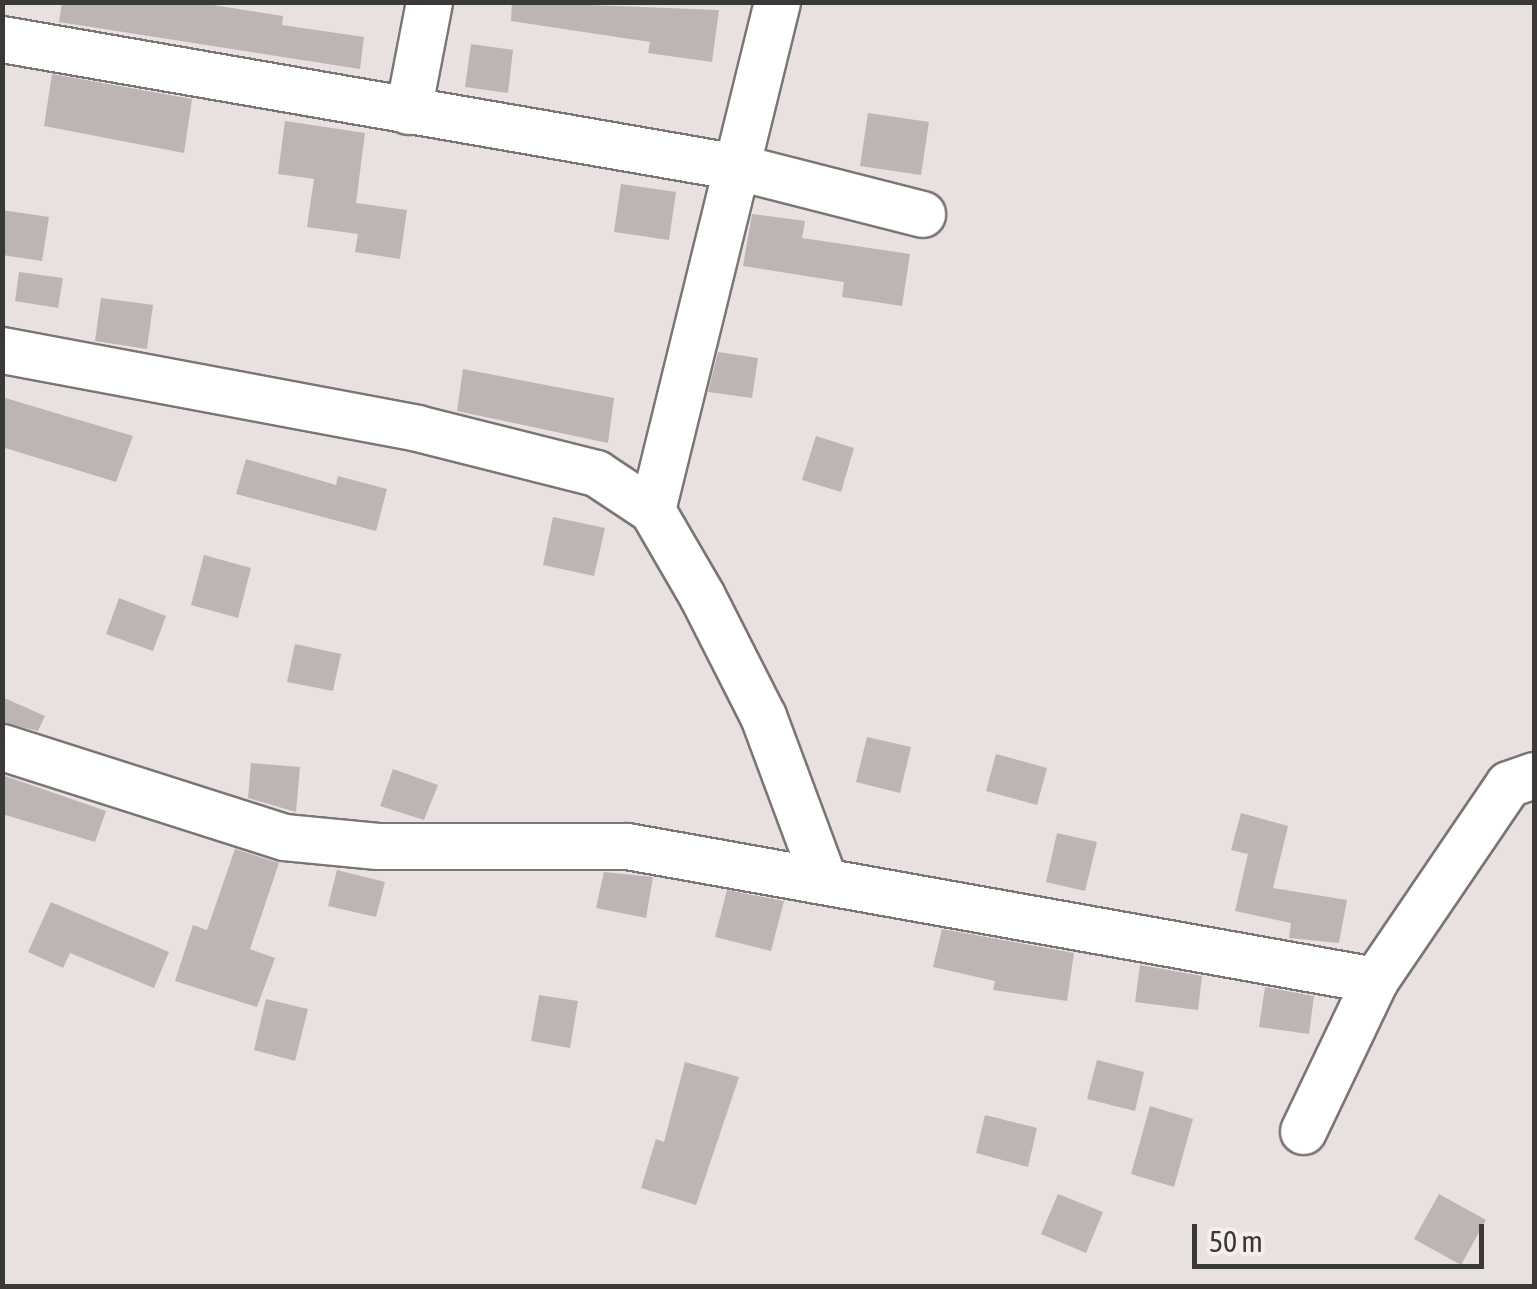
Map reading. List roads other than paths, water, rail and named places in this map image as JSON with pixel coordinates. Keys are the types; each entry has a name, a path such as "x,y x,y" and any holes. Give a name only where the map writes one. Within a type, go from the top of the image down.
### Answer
{"street":[{"path":"408,111 429,2"},
{"path":"652,510 776,2"},
{"path":"2,39 738,166 922,214"},
{"path":"2,350 538,454 596,474 652,510 763,716 823,877"},
{"path":"2,747 284,837 378,846 627,846 823,877 1374,980"},
{"path":"1304,1131 1374,980 1508,784 1534,775"}]}
